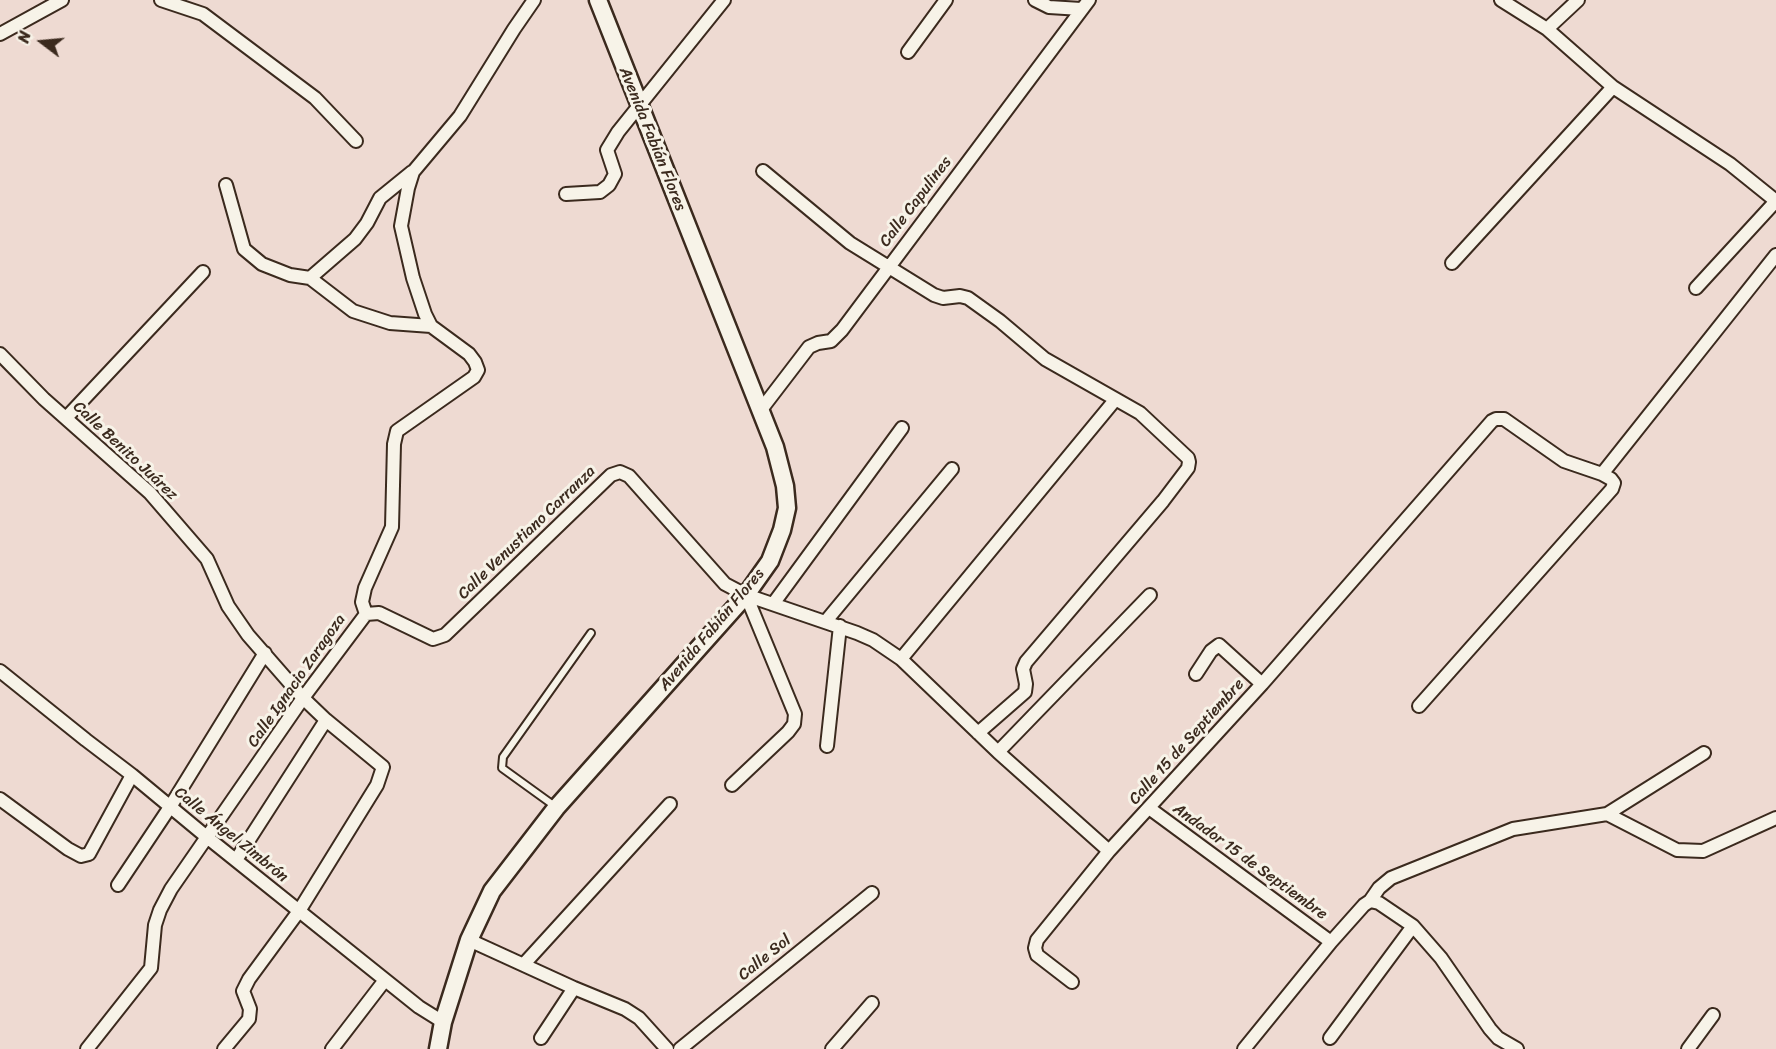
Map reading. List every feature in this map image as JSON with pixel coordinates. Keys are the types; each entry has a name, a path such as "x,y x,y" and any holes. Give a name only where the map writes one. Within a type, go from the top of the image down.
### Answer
{"main road":[{"name":"Avenida Fabián Flores","path":"438,1049 443,1022 469,940 492,891 556,808 746,595 770,561 782,530 786,508 784,486 775,447 639,106 604,4"}],"street":[{"path":"0,33 62,0"},
{"path":"161,0 203,14 315,98 356,141"},
{"path":"310,278 355,239 367,223 380,198 413,172 460,116 534,0"},
{"path":"566,194 600,192 609,185 615,174 607,150 618,132 724,0"},
{"path":"908,52 946,0"},
{"path":"1035,0 1049,7 1085,5"},
{"path":"1501,0 1547,29 1613,87 1730,164 1776,201 1696,288"},
{"path":"1547,29 1578,0"},
{"name":"Calle Capulines","path":"760,411 809,347 831,341 842,330 1085,5"},
{"path":"1452,263 1613,87"},
{"path":"763,171 850,243 934,295 944,298 960,296 968,298 1000,321 1045,359 1140,413 1190,462 1163,501 1026,662 1023,669 1025,692 978,733"},
{"path":"226,184 244,249 262,264 290,275 310,278 353,311 390,323 431,326 413,278 401,226 413,172"},
{"path":"1602,474 1776,255"},
{"path":"66,418 203,272"},
{"name":"Calle Ignacio Zaragoza","path":"87,1049 151,968 155,925 171,889 303,698 366,614 362,602 366,588 392,527 394,444 397,431 474,377 478,370 469,354 431,326"},
{"name":"Calle Benito Juárez","path":"0,354 66,418 150,493 207,559 228,606 248,635 303,698 383,767 377,785 299,911"},
{"path":"901,659 1115,400"},
{"name":"Calle 15 de Septiembre","path":"1072,982 1037,955 1035,948 1037,940 1109,851 1262,684 1492,422 1504,419 1564,460 1602,474 1614,483 1612,489 1419,706"},
{"path":"773,604 902,428"},
{"path":"826,621 952,469"},
{"name":"Calle Venustiano Carranza","path":"366,614 379,613 433,639 445,635 611,475 620,472 629,476 725,584 746,595"},
{"path":"746,595 840,626 873,640 901,659 998,752 1109,851"},
{"path":"732,785 788,732 794,724 795,714 746,595"},
{"path":"998,752 1150,595"},
{"path":"827,746 840,626"},
{"path":"1196,674 1211,651 1219,645 1262,684"},
{"path":"118,885 170,807 265,653"},
{"name":"Calle Ángel Zimbrón","path":"0,671 418,1007 443,1022"},
{"path":"236,860 326,720"},
{"path":"1244,1049 1331,942 1364,905 1371,901 1378,888 1391,878 1513,829 1607,814 1704,753"},
{"path":"0,799 81,856 89,854 132,775"},
{"path":"524,964 670,804"},
{"name":"Andador 15 de Septiembre","path":"1149,808 1331,942"},
{"path":"1607,814 1677,850 1703,851 1776,818"},
{"name":"Calle Sol","path":"680,1049 872,893"},
{"path":"1371,901 1379,903 1413,926 1442,958 1490,1029 1498,1038 1517,1049"},
{"path":"224,1049 249,1018 250,1009 243,991 249,979 299,911"},
{"path":"1330,1038 1413,926"},
{"path":"469,940 625,1009 639,1018 667,1049"},
{"path":"332,1049 385,980"},
{"path":"542,1038 574,988"},
{"path":"832,1049 872,1003"},
{"path":"1688,1049 1713,1015"}],"lane":[{"path":"556,808 502,768 503,757 591,633"}]}
